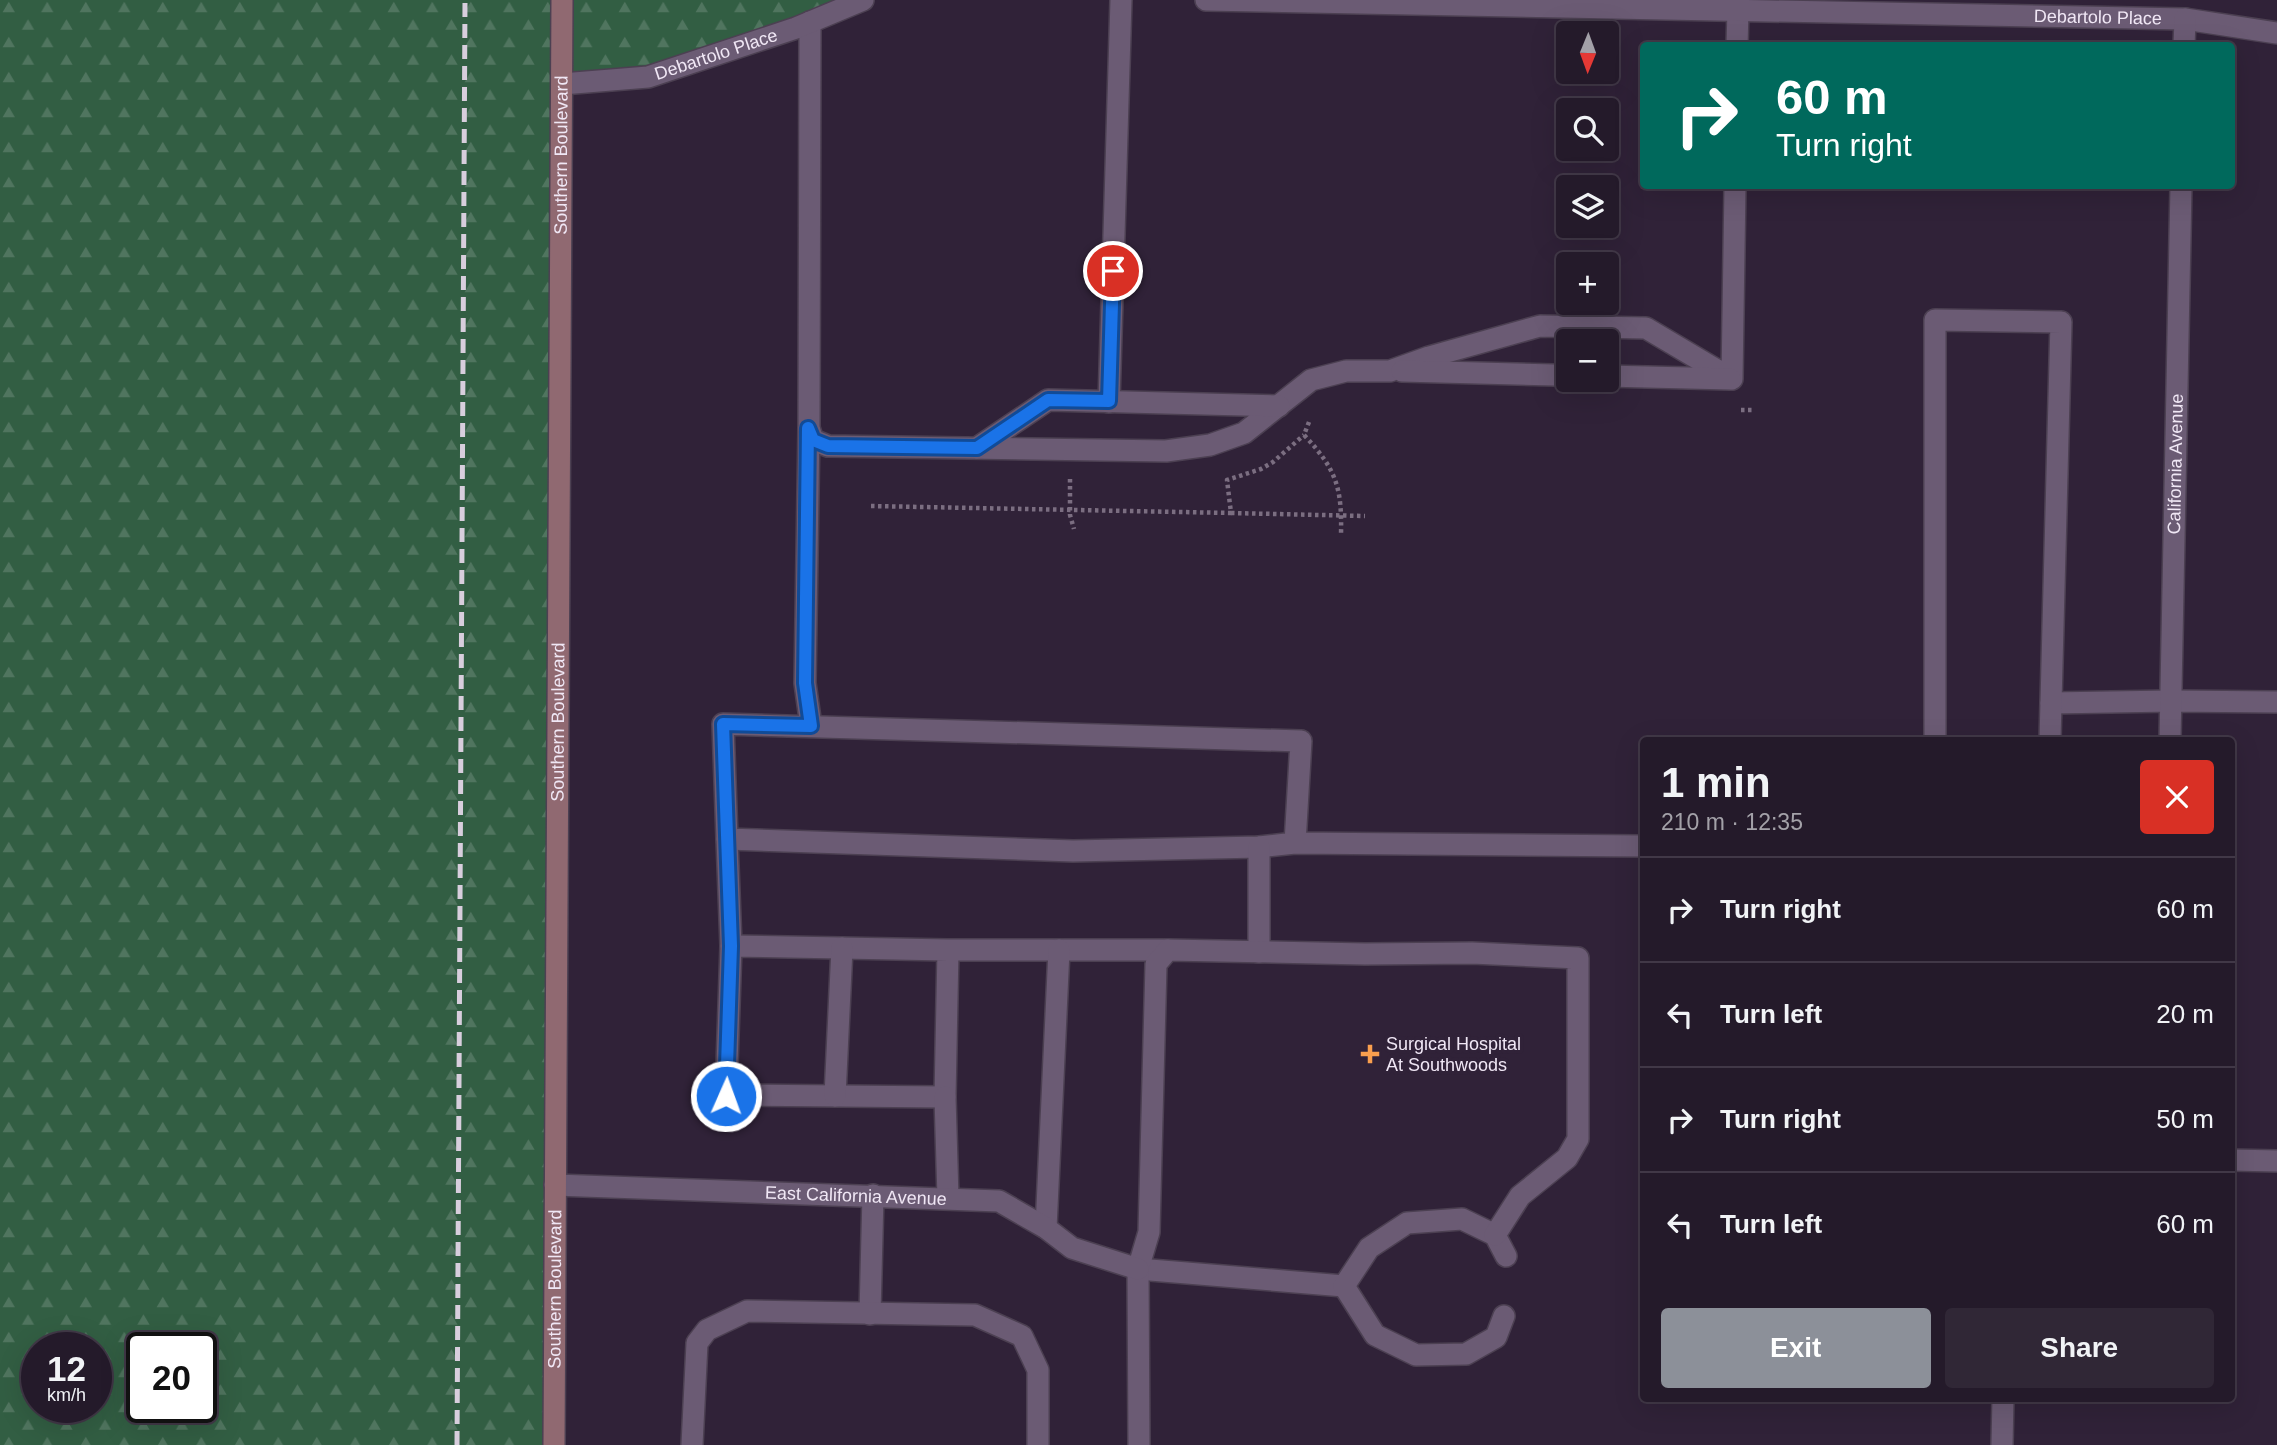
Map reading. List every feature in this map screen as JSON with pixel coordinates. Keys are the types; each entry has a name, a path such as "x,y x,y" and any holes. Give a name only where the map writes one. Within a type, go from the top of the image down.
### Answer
{"street":[{"name":"Southern Boulevard","path":"554,1445 562,0"},
{"name":"Debartolo Place","path":"562,84 648,77 810,23 863,0"},
{"path":"1109,401 1121,0"},
{"name":"Debartolo Place","path":"1206,0 2185,19 2277,33"},
{"path":"1737,42 1738,10"},
{"path":"2184,42 2185,19"},
{"path":"810,23 805,683 811,726"},
{"path":"1732,379 1735,189"},
{"name":"California Avenue","path":"2170,737 2181,189"},
{"path":"1935,737 1935,320 2061,322 2050,737"},
{"path":"1390,371 1429,357 1540,326 1646,328 1732,379"},
{"path":"808,428 813,440 828,446 1166,451 1210,445 1244,433 1311,380 1346,371 1554,374"},
{"path":"1619,376 1732,379"},
{"path":"977,448 1048,400 1279,406"},
{"path":"2051,703 2277,702"},
{"path":"946,1097 726,1096 731,946 723,724 1301,741 1295,843"},
{"path":"727,839 1073,851 1259,847 1295,843 1640,846"},
{"path":"1259,847 1259,952"},
{"path":"731,946 1472,953 1577,958 1578,1139 1567,1158 1520,1196 1495,1235"},
{"path":"835,1096 842,948"},
{"path":"948,950 948,1198"},
{"path":"1046,1228 1059,950"},
{"path":"1139,1445 1138,1269 1149,1232 1156,964 1168,950"},
{"path":"2235,1160 2277,1161"},
{"name":"East California Avenue","path":"555,1185 999,1201 1046,1228 1072,1248 1138,1269 1344,1286"},
{"path":"870,1314 873,1195"},
{"path":"1504,1316 1496,1337 1466,1354 1416,1354 1375,1335 1344,1286 1369,1248 1407,1223 1462,1219 1495,1235 1506,1256"},
{"path":"692,1445 696,1343 706,1330 747,1311 975,1315 1022,1336 1038,1370 1038,1445"},
{"path":"2002,1445 2003,1402"}],"path":[{"path":"1231,513 1227,480 1261,469 1284,454 1304,435 1312,418"},
{"path":"1304,435 1332,469 1340,491 1341,535"},
{"path":"1070,475 1070,510 1074,529"},
{"path":"871,506 1366,516"}],"green space":[{"path":"0,0 863,0 648,77 563,84 554,1445 0,1445"}],"railway":[{"path":"457,1445 465,0"}],"place":[{"name":"Surgical Hospital At Southwoods","path":"1370,1054"}],"route":[{"path":"726,1096 731,946 723,724 811,726 805,683 808,428 813,440 828,446 977,448 1048,400 1109,401 1113,271"}]}
